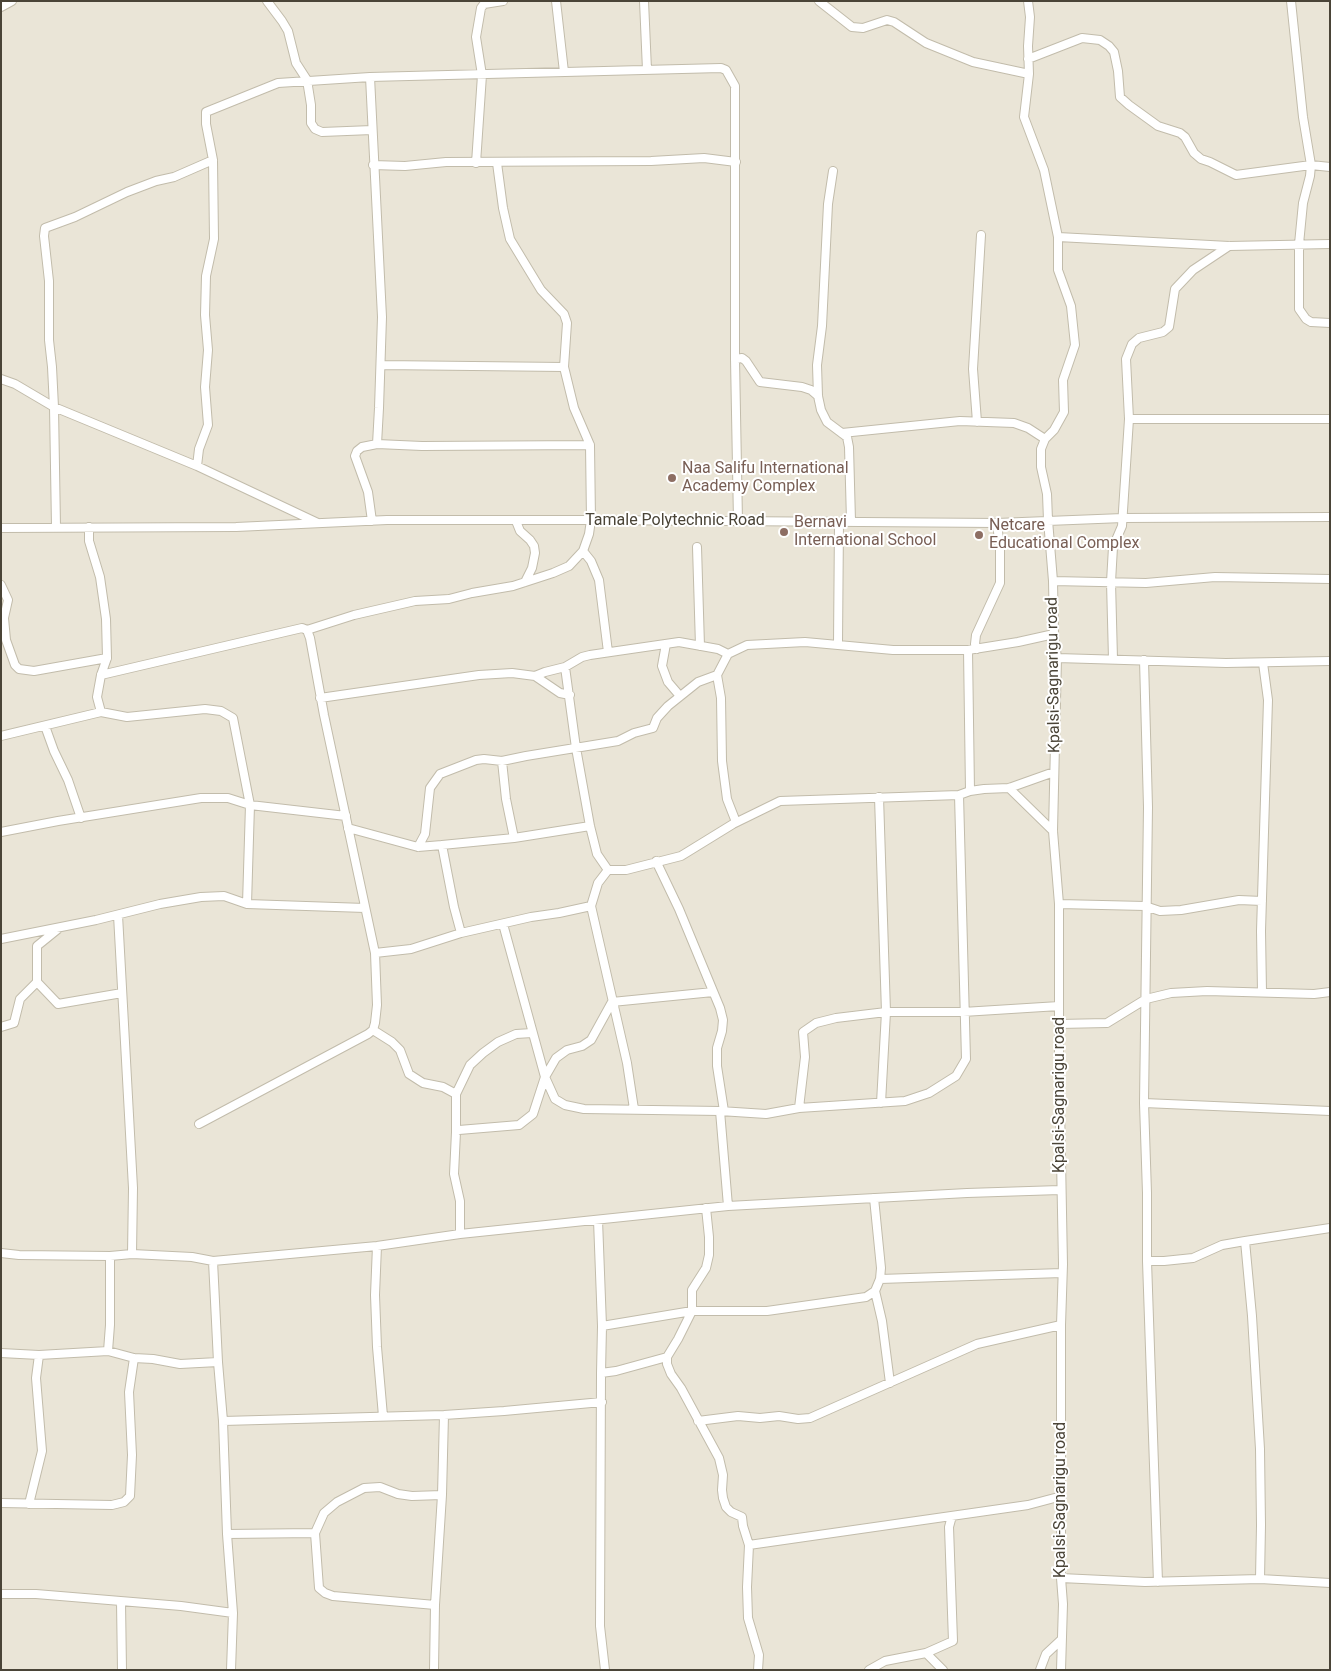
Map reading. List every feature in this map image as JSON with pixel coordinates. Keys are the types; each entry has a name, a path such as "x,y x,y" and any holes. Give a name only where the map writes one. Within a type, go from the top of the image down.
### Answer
{"street":[{"path":"1,7 12,1"},
{"path":"267,1 288,31 296,63 307,80 311,105 311,124 315,129 322,132 372,130"},
{"path":"476,163 482,75 476,37 481,8 484,4 503,1"},
{"path":"556,1 564,72"},
{"path":"644,1 647,70"},
{"path":"819,1 852,27 862,28 887,20 894,22 926,43 973,62 1028,74"},
{"path":"842,433 960,421 1014,423 1028,428 1045,439 1054,430 1064,412 1063,380 1075,345 1071,306 1058,270 1058,237 1044,170 1024,117 1030,17 1028,1"},
{"path":"1291,1 1303,117 1311,165 1299,244 1298,309 1311,322 1330,323"},
{"path":"1028,59 1082,38 1100,40 1114,52 1120,97 1158,126 1180,133 1201,160 1210,162 1236,175 1311,165 1330,167"},
{"path":"197,466 199,449 208,425 205,387 208,350 205,316 206,276 214,239 213,160 206,124 206,112 278,83 307,80 370,76 482,75 721,68 726,70 735,86 734,359 738,521"},
{"path":"370,76 382,317 377,444"},
{"path":"374,165 405,166 446,162 651,161 704,158 736,162"},
{"path":"56,528 54,407 49,340 49,281 44,236 45,228 75,217 127,192 156,181 174,177 213,160"},
{"path":"101,675 302,628 307,630 354,616 415,602 449,599 512,586 569,566 583,551 589,534 591,520 590,445 574,408 564,367 567,323 564,314 541,290 510,239 503,208 497,163"},
{"path":"833,171 828,204 822,326 817,365 818,396 821,410 827,422 847,437 849,447 851,521"},
{"path":"977,422 973,369 981,235"},
{"path":"1058,237 1229,246 1330,244"},
{"path":"1113,659 1111,582 1113,548 1122,526 1129,419 1126,359 1132,344 1139,338 1163,332 1169,327 1175,290 1193,270 1229,246"},
{"path":"734,359 742,358 746,361 760,382 802,387 811,390 818,396"},
{"path":"381,365 564,367"},
{"path":"1,378 54,407 197,466 320,524"},
{"path":"1129,419 1330,418"},
{"name":"Kpalsi-Sagnarigu road","path":"1045,439 1041,449 1041,466 1048,494 1054,634 1057,658 1053,831 1060,904 1059,1024 1062,1273 1060,1578 1063,1604 1061,1670"},
{"path":"372,521 368,492 355,456 357,450 362,447 377,444 422,446 590,445"},
{"name":"Tamale Polytechnic Road","path":"1,528 236,527 372,521 591,520 997,523 1122,518 1330,517"},
{"path":"516,521 520,531 534,546 535,553 532,568 525,582"},
{"path":"838,644 839,522"},
{"path":"977,649 975,644 976,635 1000,582 1000,549 997,523"},
{"path":"89,527 89,541 100,578 106,619 107,658 101,675 97,697 101,712"},
{"path":"697,547 700,646"},
{"path":"583,551 591,561 599,580 608,652"},
{"path":"1053,581 1146,583 1215,578 1330,579"},
{"path":"1,585 8,600 4,618 6,640 18,669 34,671 107,658"},
{"path":"307,630 375,953 377,1005 373,1030"},
{"path":"736,822 727,799 722,761 722,712 717,675 728,654 747,645 805,642 893,650 968,650 1054,634"},
{"path":"320,698 479,675 512,674 535,676 565,667 582,657 679,642 718,649 728,654"},
{"path":"666,644 662,666 668,682 680,696"},
{"path":"968,650 970,791"},
{"path":"1057,658 1263,663 1330,661"},
{"path":"1144,660 1148,807 1144,1103 1147,1261 1158,1582"},
{"path":"1262,992 1262,901 1268,700 1263,663"},
{"path":"565,667 576,748 590,826 597,854 608,870"},
{"path":"418,847 425,834 430,788 440,774 476,760 484,759 502,762 526,756 618,741 634,733 653,728 657,718 680,696 698,682 717,675"},
{"path":"535,676 560,693 570,695"},
{"path":"1,736 101,712 127,718 205,709 221,711 233,718 250,805 247,904"},
{"path":"44,726 68,780 81,818"},
{"path":"502,762 506,799 514,838"},
{"path":"608,870 626,870 680,856 736,822 780,801 959,795 970,791 1009,788 1054,772"},
{"path":"1009,788 1053,831"},
{"path":"503,924 545,1078 555,1100 565,1105 584,1109 722,1111 766,1114 799,1108 905,1101 929,1093 956,1076 966,1059 963,1012 959,795"},
{"path":"879,797 886,1012 881,1103"},
{"path":"1,832 58,820 81,818 201,798 228,798 250,805 346,816"},
{"path":"348,828 418,847 514,838 590,826"},
{"path":"442,845 461,934"},
{"path":"656,861 679,909 723,1020 717,1066 728,1206"},
{"path":"608,870 598,883 591,906 627,1063 634,1109"},
{"path":"1,939 118,915 160,904 201,897 224,896 247,904 365,908"},
{"path":"1060,904 1146,906 1160,912 1239,900 1262,901"},
{"path":"375,953 411,948 503,924 591,906"},
{"path":"118,915 133,1188 132,1254"},
{"path":"61,927 37,946 37,982 58,1004 122,993"},
{"path":"1,1027 14,1023 20,999 37,982"},
{"path":"1059,1024 1107,1023 1146,999 1171,993 1207,991 1314,994 1330,992"},
{"path":"612,1002 713,992"},
{"path":"456,1132 459,1130 519,1125 533,1114 545,1078 560,1054 582,1046 591,1040 612,1002"},
{"path":"799,1108 805,1057 803,1032 816,1024 836,1018 886,1012 963,1012 1059,1006"},
{"path":"373,1030 392,1042 400,1050 409,1074 423,1083 442,1087 456,1094"},
{"path":"199,1124 373,1030"},
{"path":"460,1234 460,1201 454,1174 456,1094 470,1065 483,1052 498,1042 516,1034 532,1033"},
{"path":"1144,1103 1330,1111"},
{"path":"1,1253 19,1256 110,1256 132,1254 192,1257 213,1261 377,1246 460,1234 728,1206 966,1193 1060,1190"},
{"path":"874,1198 881,1268 880,1279 875,1292 882,1321 890,1383"},
{"path":"601,1373 616,1371 667,1357 692,1311 692,1290 706,1268 709,1255 709,1237 706,1208"},
{"path":"598,1220 602,1326 600,1626 605,1670"},
{"path":"1147,1261 1193,1258 1222,1245 1330,1228"},
{"path":"1245,1241 1260,1440 1260,1579"},
{"path":"377,1246 376,1304 383,1416"},
{"path":"108,1351 110,1256"},
{"path":"213,1261 223,1421 227,1534 233,1613 231,1670"},
{"path":"880,1279 1062,1273"},
{"path":"602,1326 692,1311 767,1311 866,1297 875,1292"},
{"path":"698,1421 738,1416 810,1418 977,1344 1061,1325"},
{"path":"1,1353 40,1354 108,1351 134,1358 180,1364 218,1362"},
{"path":"29,1504 42,1452 36,1378 40,1354"},
{"path":"667,1357 671,1374 681,1388 719,1458 723,1476 722,1490 726,1507 731,1512 742,1517 749,1546 748,1618 759,1656 758,1670"},
{"path":"1,1503 112,1505 124,1502 130,1496 132,1455 129,1392 134,1358"},
{"path":"223,1421 504,1412 602,1402"},
{"path":"434,1670 435,1605 442,1495 444,1414"},
{"path":"435,1605 333,1596 325,1593 319,1588 315,1533 324,1513 337,1502 364,1488 380,1487 398,1494 412,1496 442,1495"},
{"path":"749,1546 1028,1505 1062,1496"},
{"path":"869,1670 885,1661 926,1653 953,1642 950,1527 952,1516"},
{"path":"227,1534 315,1533"},
{"path":"1060,1578 1158,1582 1260,1579 1330,1583"},
{"path":"1,1594 36,1594 181,1606 233,1613"},
{"path":"120,1602 122,1670"},
{"path":"1040,1670 1046,1654 1061,1640"},
{"path":"926,1653 943,1670"}],"shaded area":[{"path":"1,1 1330,1 1330,1670 1,1670"}],"place":[{"name":"Naa Salifu International Academy Complex","path":"672,478"},
{"name":"Bernavi International School","path":"784,532"},
{"name":"Netcare Educational Complex","path":"979,535"}]}
